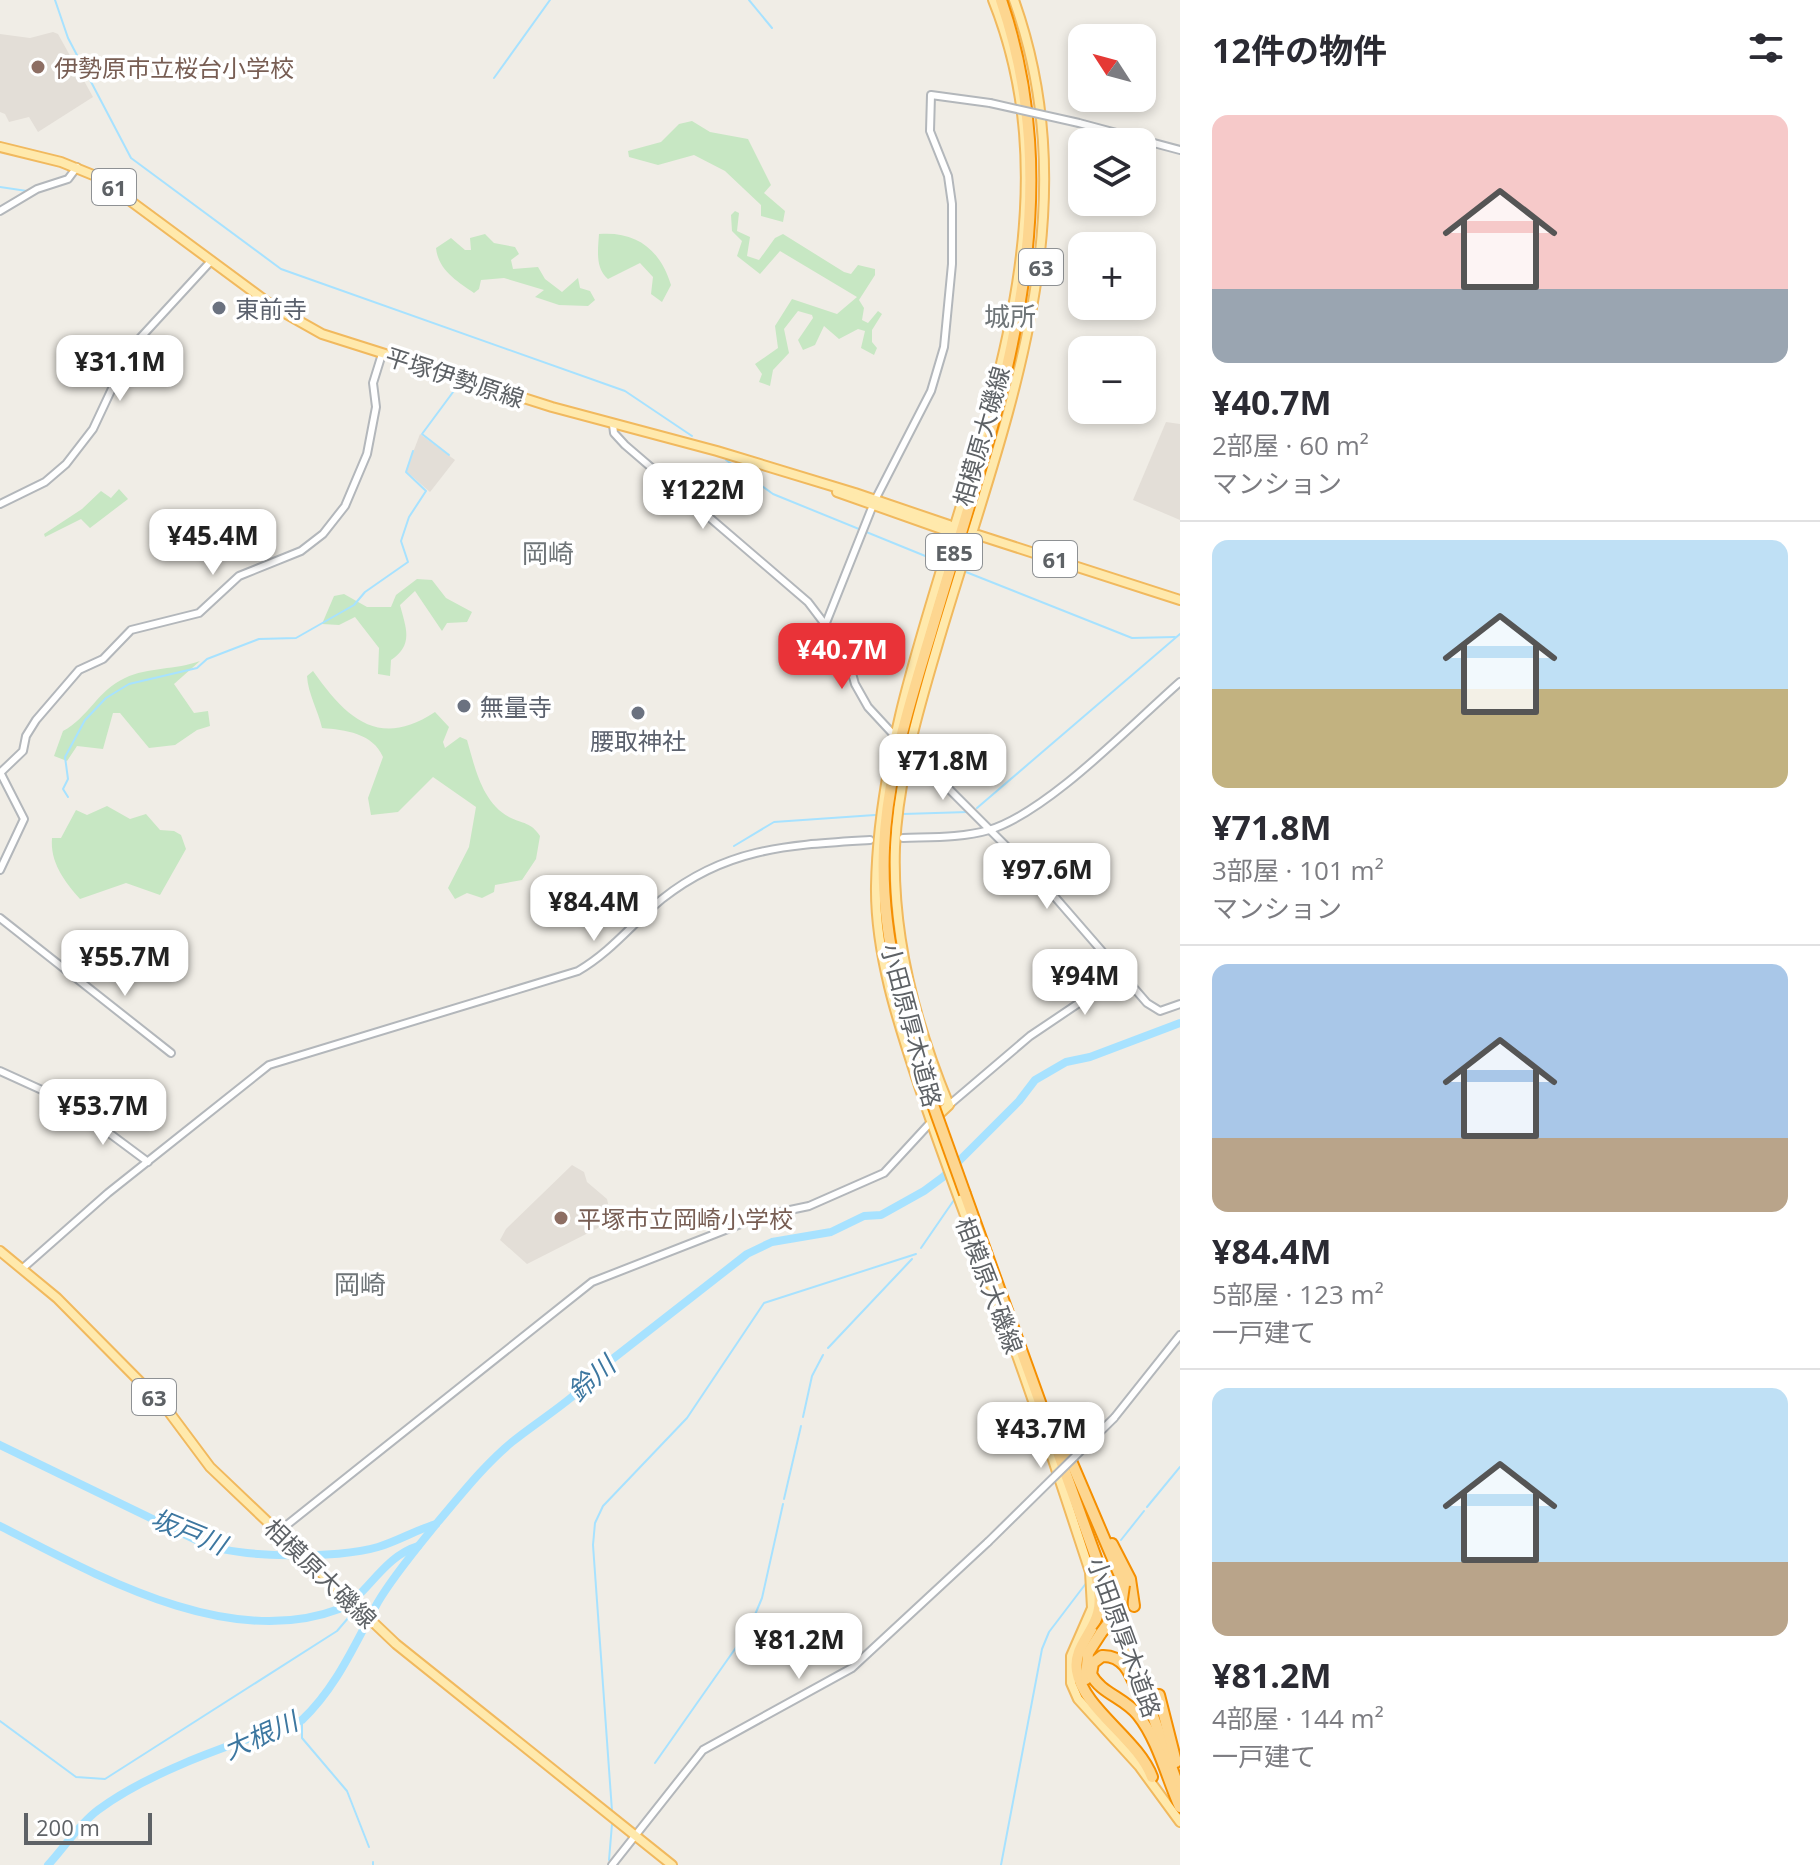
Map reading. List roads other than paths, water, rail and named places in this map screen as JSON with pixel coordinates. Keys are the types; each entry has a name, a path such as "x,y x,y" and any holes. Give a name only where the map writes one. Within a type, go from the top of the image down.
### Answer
{"highway":[{"name":"小田原厚木道路","path":"1001,0 1023,80 1030,136 1033,188 1028,263 997,408 898,749 884,847 883,889 889,948 903,1011 964,1195 1176,1767"},
{"name":"小田原厚木道路","path":"934,1100 900,976 891,921 889,848 904,750 1002,410 1032,277 1038,189 1036,136 1014,1"},
{"name":"小田原厚木道路","path":"964,1195 1049,1409 1146,1679 1176,1767 1180,1791"},
{"path":"1049,1409 1124,1585 1121,1606 1088,1653 1086,1681 1170,1782"},
{"path":"1068,1482 1100,1600 1097,1619 1079,1650 1076,1670 1086,1691 1145,1761 1152,1777"},
{"path":"1099,1526 1125,1565 1134,1606"},
{"path":"1176,1767 1128,1671 1112,1656 1097,1659 1091,1669 1094,1679 1130,1705 1141,1718 1170,1782 1178,1812"},
{"path":"1159,1695 1176,1767"}],"main road":[{"name":"相模原大磯線","path":"993,0 1018,95 1024,159 1022,237 1009,332 897,731 884,790 877,865 877,911 896,1011 931,1122 964,1195 1090,1572 1092,1608 1071,1656 1071,1683 1084,1706 1178,1812"},
{"name":"相模原大磯線","path":"974,534 1027,336 1041,262 1044,159 1040,112 1014,1"},
{"name":"平塚伊勢原線","path":"0,147 77,167 108,183 211,261 301,323 382,354 613,425 818,482 953,527"},
{"path":"974,534 1098,568 1180,600"},
{"name":"63","path":"949,1105 927,1050 904,965 895,908 895,846 902,789 926,686 974,534"},
{"path":"931,1122 949,1105"},
{"name":"相模原大磯線","path":"0,1251 23,1268 166,1408 210,1467 377,1626 672,1865"},
{"name":"相模原大磯線","path":"1139,1766 1152,1777 1178,1812 1180,1822"}],"street":[{"path":"826,623 874,503 931,391 944,347 952,264 952,204 948,176 930,131 931,95 990,103 1180,150"},
{"path":"0,211 37,189 68,179 77,167"},
{"path":"0,504 45,482 66,464 93,429 131,348 211,261"},
{"path":"0,870 24,819 0,772 23,751 26,736 36,720 79,670 103,659 131,630 199,613 239,576 301,551 323,534 345,506 367,454 376,407 373,383 382,354"},
{"path":"613,425 625,445 789,585 826,623 846,652 855,684 868,707 893,734"},
{"path":"903,838 992,829 1046,799 1180,682"},
{"path":"914,754 992,829 1157,1010 1180,1004"},
{"path":"23,1268 251,1077 286,1057 578,971 609,950 673,891 740,855 782,845 870,840"},
{"path":"0,918 171,1053"},
{"path":"949,1105 1030,1036 1122,974"},
{"path":"0,1071 66,1101 148,1162"},
{"path":"278,1532 592,1282 761,1216 809,1206 884,1173 931,1122"},
{"path":"612,1865 703,1750 852,1668 988,1542 1114,1418 1180,1335"}],"waterway":[{"path":"55,0 68,38 131,158 281,269 625,391 692,436"},
{"path":"494,78 550,0"},
{"path":"749,0 772,28"},
{"path":"0,187 27,191"},
{"path":"449,455 422,434 459,384"},
{"path":"68,797 63,789 68,779 65,757 85,720 106,698 129,684 197,668 207,659 259,639 296,638 354,605 365,592 408,562 401,541 409,517 426,491 406,472 413,451"},
{"path":"726,460 773,494 940,562"},
{"path":"966,572 1132,638 1175,637"},
{"path":"977,808 1180,634"},
{"path":"903,814 968,812"},
{"path":"734,846 774,822 875,815"},
{"name":"鈴川","path":"48,1865 84,1822 120,1795 196,1758 302,1720 335,1679 391,1582 482,1471 512,1442 581,1389 601,1368 747,1254 772,1242 831,1232 864,1216 881,1215 943,1177 1019,1101 1035,1080 1066,1062 1090,1057 1180,1023"},
{"path":"921,1248 954,1200"},
{"path":"612,1811 593,1545 595,1523 603,1506 687,1418 764,1303 916,1254"},
{"path":"828,1348 912,1259"},
{"path":"803,1417 812,1376 823,1355"},
{"path":"784,1499 801,1426"},
{"name":"坂戸川","path":"0,1445 200,1542 238,1552 339,1554 385,1545 436,1524"},
{"path":"1147,1507 1180,1467"},
{"path":"655,1763 749,1629 762,1598 783,1504"},
{"path":"1121,1540 1144,1511"},
{"name":"鈴川","path":"0,1526 78,1566 164,1602 253,1621 297,1620 339,1609 358,1596 394,1559 418,1546"},
{"path":"1001,1865 1042,1649 1049,1632 1087,1582"},
{"path":"356,1598 358,1605"},
{"path":"0,1721 76,1777 105,1779 337,1631 355,1610"},
{"name":"大根川","path":"302,1720 302,1738 347,1791 369,1847"},
{"path":"609,1860 612,1824"}],"place":[{"name":"伊勢原市立桜台小学校","path":"38,67"},
{"name":"東前寺","path":"219,308"},
{"name":"無量寺","path":"464,706"},
{"name":"腰取神社","path":"638,713"},
{"name":"平塚市立岡崎小学校","path":"561,1218"}],"district":[{"name":"城所","path":"1010,316"},
{"name":"岡崎","path":"548,553"},
{"name":"岡崎","path":"360,1284"}]}
